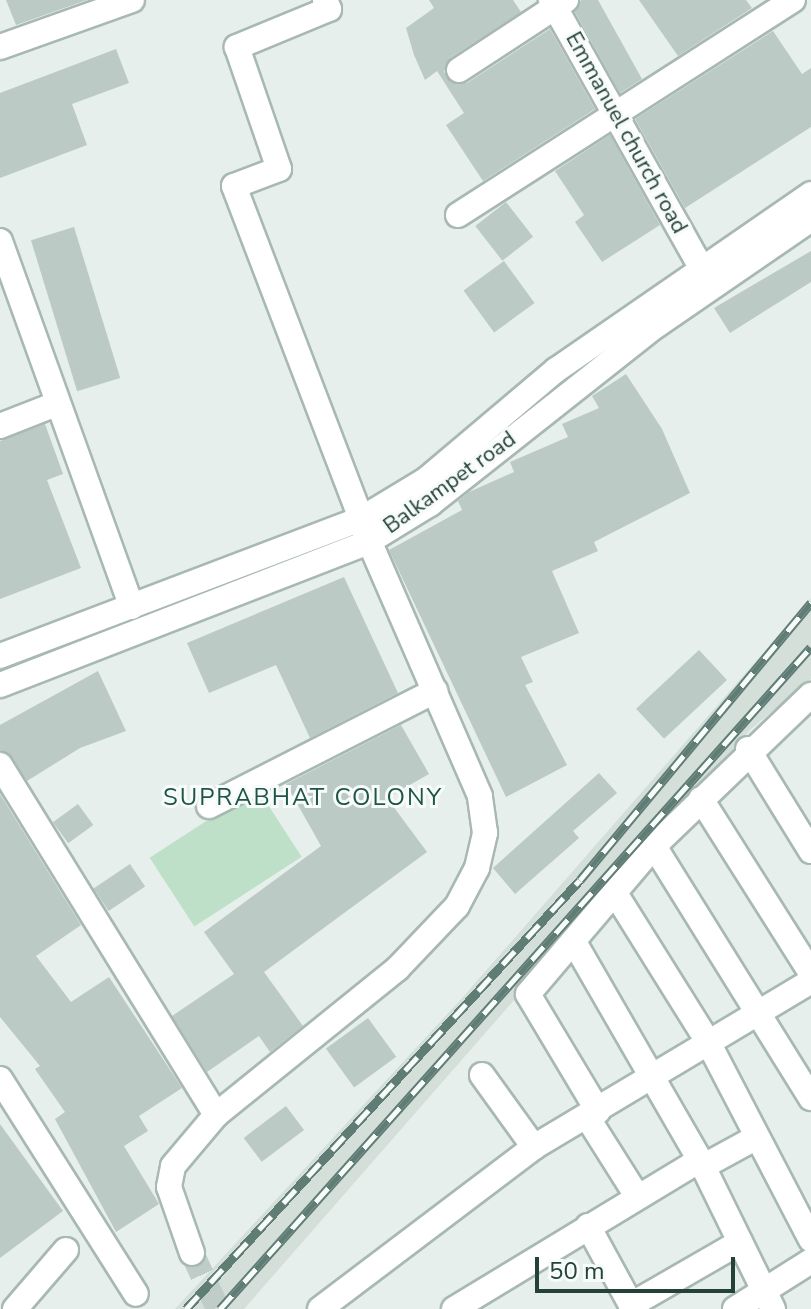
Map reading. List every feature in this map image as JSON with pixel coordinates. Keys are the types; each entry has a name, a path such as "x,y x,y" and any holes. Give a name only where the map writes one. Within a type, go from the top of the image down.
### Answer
{"street":[{"path":"0,47 132,0"},
{"path":"192,1253 169,1187 173,1166 216,1115 397,969 457,906 477,868 485,833 480,796 364,530 234,186 279,169 237,47 329,9 325,0"},
{"path":"458,215 615,114 765,7 793,0"},
{"path":"459,70 557,3"},
{"name":"Emmanuel church road","path":"557,3 701,267"},
{"name":"Balkampet road","path":"0,656 132,607 364,530 556,370 701,267 811,194"},
{"name":"Balkampet road","path":"0,685 430,504 657,325 811,219"},
{"path":"0,241 56,404 132,607"},
{"path":"0,426 56,404"},
{"path":"209,806 435,691"},
{"path":"598,1111 528,994 654,846 748,749 808,705"},
{"path":"748,749 811,851"},
{"path":"0,765 216,1115"},
{"path":"701,799 811,973"},
{"path":"654,846 811,1098"},
{"path":"615,893 707,1040 811,1240"},
{"path":"574,942 702,1163 769,1301"},
{"path":"320,1309 534,1147 598,1111 707,1040 811,981"},
{"path":"482,1075 534,1147"},
{"path":"0,1079 136,1294"},
{"path":"598,1111 589,1120 637,1196"},
{"path":"454,1309 637,1196 757,1137"},
{"path":"588,1226 629,1308 740,1242"},
{"path":"15,1309 66,1250"},
{"path":"735,1309 769,1301 811,1261"}],"shaded area":[{"path":"811,598 811,679 751,729 244,1309 175,1309 463,997"}],"green space":[{"path":"257,788 302,857 194,926 150,858"}],"building":[{"path":"6,0 87,0 16,25"},
{"path":"429,0 513,0 521,12 450,58 444,72 452,83 467,83 550,29 595,109 483,181 446,125 464,113 437,71 425,80 414,55 406,28 434,8"},
{"path":"581,0 598,0 642,79 620,93 575,12"},
{"path":"639,0 746,0 752,8 678,56"},
{"path":"773,31 802,74 811,68 811,127 685,208 635,119"},
{"path":"116,49 129,83 72,104 87,145 0,178 0,93"},
{"path":"610,135 660,225 602,262 575,222 584,215 555,171"},
{"path":"506,202 533,237 502,261 475,226"},
{"path":"74,227 120,378 77,391 31,240"},
{"path":"811,251 811,282 730,333 714,308"},
{"path":"504,261 535,303 494,332 464,290"},
{"path":"626,374 662,429 690,493 594,542 598,551 552,571 579,633 521,657 533,682 525,685 567,765 506,797 389,550 462,510 458,501 469,492 514,472 510,462 568,437 562,424 599,408 592,396"},
{"path":"45,424 63,474 47,480 81,568 0,599 0,441"},
{"path":"344,577 398,693 310,738 276,665 209,693 187,643"},
{"path":"699,650 727,680 664,739 636,709"},
{"path":"98,671 126,731 80,748 27,781 12,757 0,750 0,725"},
{"path":"401,725 429,774 387,798 427,852 264,972 303,1026 270,1052 259,1036 207,1072 172,1016 234,974 204,932 321,846 286,784"},
{"path":"599,773 617,793 573,831 579,838 515,894 493,868"},
{"path":"0,794 81,925 36,956 71,1002 109,977 182,1088 139,1116 148,1131 124,1146 159,1204 116,1232 55,1119 65,1112 35,1069 40,1066 0,1017"},
{"path":"78,804 93,825 68,843 53,822"},
{"path":"130,864 145,886 109,911 94,889"},
{"path":"368,1018 396,1057 354,1087 326,1049"},
{"path":"286,1106 304,1130 262,1162 244,1138"},
{"path":"0,1124 63,1211 0,1258"}],"tunnel":[{"path":"192,1253 218,1309"}],"railway":[{"path":"186,1309 580,880 811,603"},
{"path":"220,1309 811,647"}],"district":[{"name":"SUPRABHAT COLONY","path":"303,798"}]}
